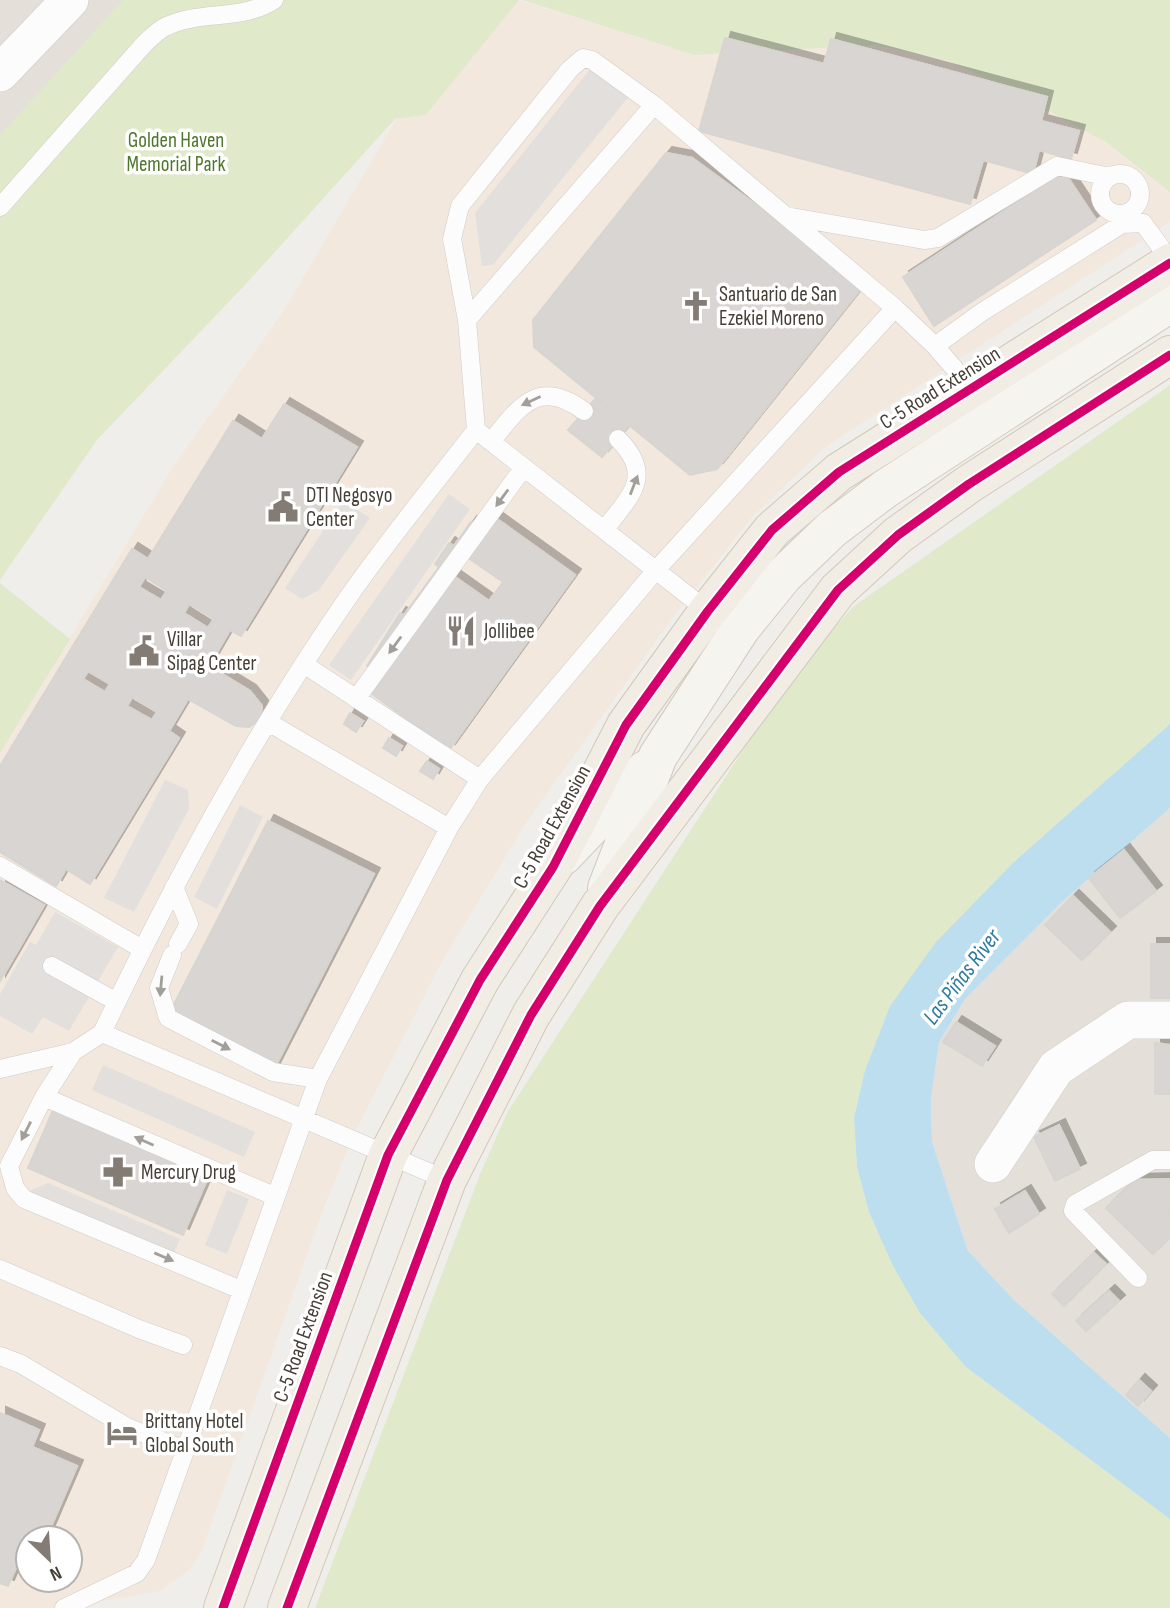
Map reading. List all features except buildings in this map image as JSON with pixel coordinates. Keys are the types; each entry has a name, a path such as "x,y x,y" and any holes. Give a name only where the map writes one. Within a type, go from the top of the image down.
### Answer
{"main road":[{"name":"C-5 Road Extension","path":"223,1607 388,1155 480,980 553,867 626,725 708,611 772,530 839,472 1170,261"},
{"name":"C-5 Road Extension","path":"600,906 658,756 700,687 741,628 784,575 832,529 946,446 1170,303"},
{"name":"C-5 Road Extension","path":"287,1608 447,1180 531,1015 600,906 838,590 898,535 959,491 1170,355"},
{"name":"C-5 Road Extension","path":"553,867 658,756"}],"street":[{"path":"0,73 70,0"},
{"path":"993,1164 1056,1068 1128,1020 1170,1020"}],"lane":[{"path":"0,207 145,43 166,26 198,16 240,13 274,0"},
{"path":"0,1069 74,1052 102,1033 206,825 268,722 348,598 476,430 467,320 452,239 460,206 570,69 583,58 592,60 654,105 895,308 935,346 972,388"},
{"path":"467,320 654,105"},
{"path":"785,216 925,240 938,237 1057,166 1110,177 1123,174 1135,180 1140,193 1137,217 1170,261"},
{"path":"1110,177 1101,187 1103,204 1112,213 1137,217"},
{"path":"935,346 1114,228 1137,217"},
{"path":"64,1608 137,1573 146,1560 318,1079 449,828 480,779 657,569 895,308"},
{"path":"491,442 518,408 531,398 547,395 571,402 584,411"},
{"path":"476,430 708,611"},
{"path":"605,529 637,485 639,475 635,461 618,439"},
{"path":"356,699 524,467"},
{"path":"305,665 480,779"},
{"path":"268,722 449,828"},
{"path":"0,866 142,949"},
{"path":"174,887 189,923 159,988 168,1018 274,1072 318,1079"},
{"path":"52,966 117,1002"},
{"path":"102,1033 447,1180"},
{"path":"74,1052 44,1097 9,1166 15,1188 24,1199 241,1290"},
{"path":"44,1097 274,1196"},
{"path":"1138,1278 1073,1210 1075,1203 1153,1160 1170,1160"},
{"path":"0,1269 183,1345"},
{"path":"0,1356 21,1364 127,1427 185,1450"}],"shaded area":[{"path":"0,0 143,0 0,154"},
{"name":"Villar Sipag Center","path":"519,0 694,55 877,45 949,61 1011,90 1107,143 1170,192 1170,222 827,446 753,516 671,620 528,820 445,956 355,1132 324,1207 201,1553 188,1571 160,1591 61,1608 0,1608 0,753 174,465 283,312 396,119 426,115"},
{"path":"591,68 629,96 493,265 482,266 475,213"},
{"path":"449,494 470,509 351,680 329,665"},
{"path":"343,501 370,518 319,590 302,599 285,588"},
{"path":"165,780 188,790 189,809 134,912 104,898"},
{"path":"240,805 263,817 217,909 194,897"},
{"path":"1170,808 1170,1438 1014,1300 968,1251 932,1142 931,1099 939,1042 965,999 1062,902"},
{"path":"55,912 118,947 69,1031 43,1017 32,1034 0,1016 0,994 30,942 36,945"},
{"path":"103,1065 255,1132 244,1157 92,1090"},
{"path":"48,1183 180,1239 173,1255 27,1192"},
{"path":"227,1190 249,1199 227,1254 205,1245"}],"green space":[{"name":"Golden Haven Memorial Park","path":"123,0 519,0 426,115 395,119 245,285 97,440 0,580 0,135"},
{"path":"522,0 1170,0 1170,192 1107,143 1011,90 949,61 877,45 694,55"},
{"path":"1170,385 1170,724 1015,861 890,1006 865,1070 854,1118 857,1167 869,1212 892,1264 966,1367 1170,1519 1170,1608 315,1608 480,1174 508,1111 767,713 807,658 854,606"},
{"path":"0,583 70,639 0,753"}],"water":[{"name":"Las Piñas River","path":"1170,724 1170,808 1062,902 965,999 939,1042 931,1099 932,1142 968,1251 1014,1300 1170,1438 1170,1519 966,1367 920,1313 892,1264 869,1212 857,1167 854,1118 865,1070 890,1006 936,942 1015,861"}],"cycle path":[{"path":"223,1608 388,1155 480,980 553,867 626,725 708,611 772,530 839,472 1170,263"},
{"path":"287,1608 447,1180 531,1015 600,906 838,590 898,535 969,484 1170,355"}],"place":[{"name":"Santuario de San Ezekiel Moreno","path":"696,306"},
{"name":"DTI Negosyo Center","path":"283,507"},
{"name":"Jollibee","path":"461,631"},
{"name":"Villar Sipag Center","path":"144,651"},
{"name":"Mercury Drug","path":"118,1172"},
{"name":"Brittany Hotel Global South","path":"122,1433"}]}
